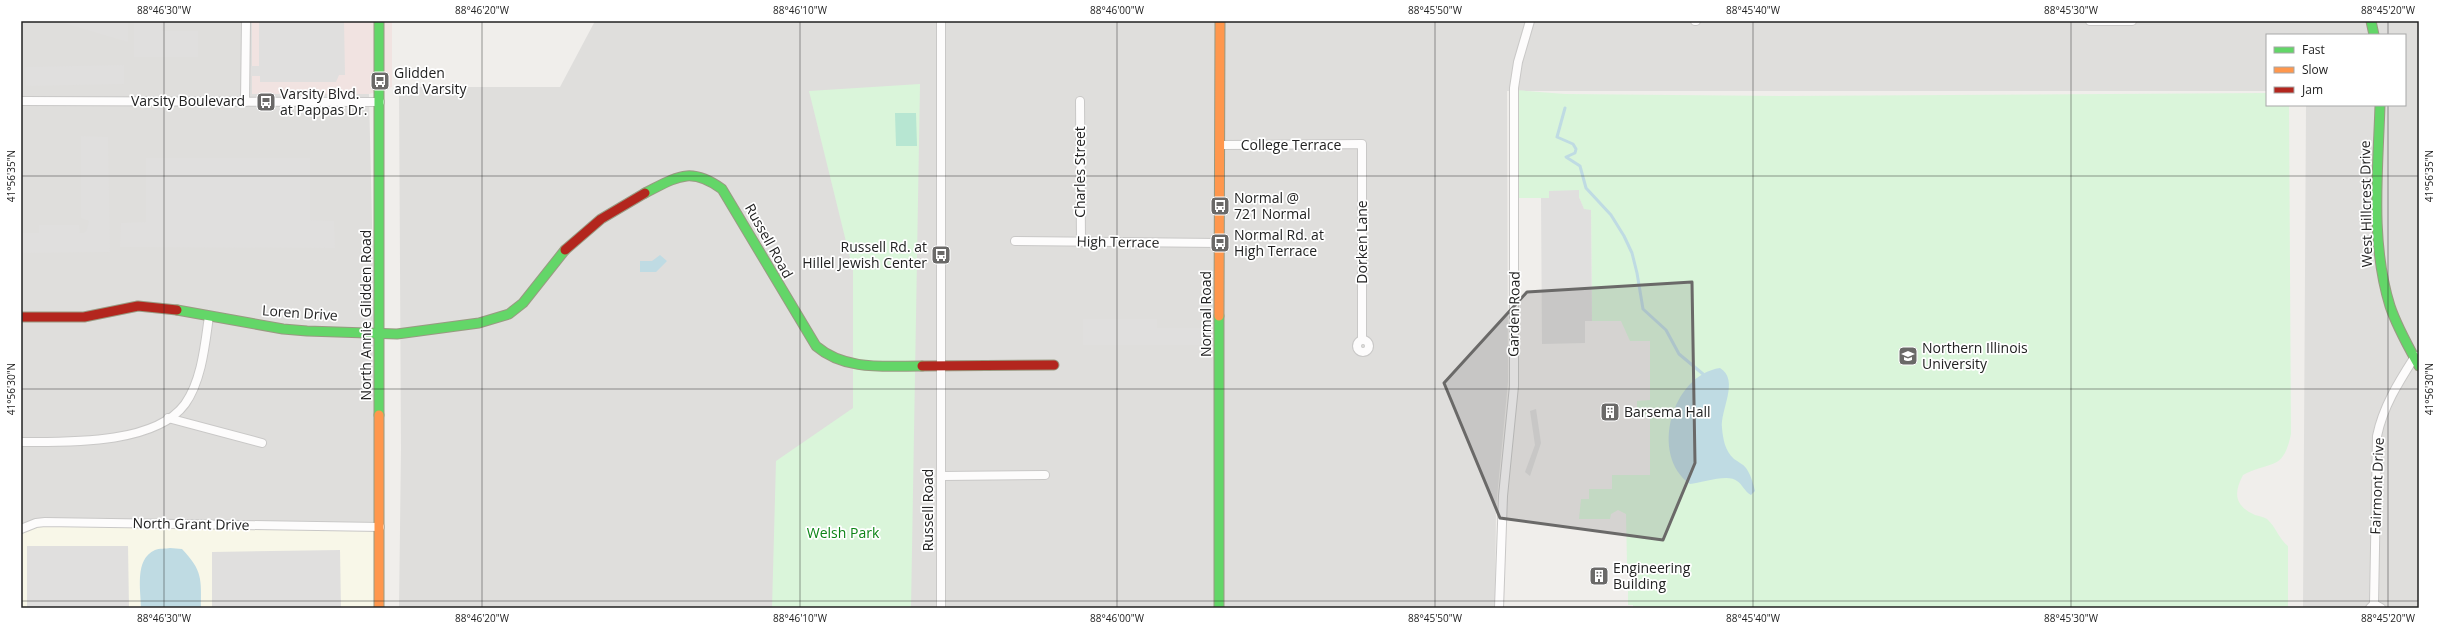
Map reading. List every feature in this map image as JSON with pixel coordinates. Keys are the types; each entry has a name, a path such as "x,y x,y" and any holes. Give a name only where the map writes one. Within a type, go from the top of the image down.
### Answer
{"street":[{"path":"245,102 246,21"},
{"name":"North Annie Glidden Road","path":"379,21 379,608"},
{"name":"Russell Road","path":"941,608 942,476 940,364 942,21"},
{"name":"Normal Road","path":"1219,608 1220,21"},
{"name":"Garden Road","path":"1499,608 1502,496 1514,386 1514,88 1518,62 1530,21"},
{"path":"2090,21 2132,21"},
{"path":"2371,21 2374,34"},
{"name":"Varsity Boulevard","path":"21,101 380,102"},
{"name":"Charles Street","path":"1080,101 1081,242"},
{"name":"West Hillcrest Drive","path":"2380,106 2380,268 2392,314 2417,360"},
{"name":"College Terrace","path":"1220,145 1362,144"},
{"name":"Dorken Lane","path":"1362,144 1362,339"},
{"name":"Russell Road","path":"570,244 617,208 660,184 686,175 707,178 722,188 730,199 810,339 822,352 843,363 855,365 940,364"},
{"name":"High Terrace","path":"1016,241 1220,243"},
{"name":"Loren Drive","path":"21,317 84,317 138,306 166,308 283,328 366,331 380,334 403,333 478,323 509,314 523,303 570,244"},
{"path":"21,442 70,442 112,439 138,432 168,418 185,404 192,390 201,364 209,316"},
{"name":"Fairmont Drive","path":"2375,607 2377,436 2391,395 2417,360"},
{"path":"940,364 1054,365"},
{"path":"168,418 262,443"},
{"path":"942,476 1045,476"},
{"name":"North Grant Drive","path":"21,529 36,522 380,527"}],"highlighted area":[{"path":"1692,282 1695,463 1663,540 1500,518 1444,383 1527,292"}],"shaded area":[{"path":"21,21 252,21 252,94 369,94 379,525 21,525"},
{"path":"57,21 128,21 128,42"},
{"path":"134,21 161,21 162,31 198,31 198,57 134,57"},
{"path":"252,21 392,21 392,87 369,94 252,94"},
{"path":"259,21 344,21 345,75 339,75 336,82 260,82 260,76 246,76 246,66 259,66"},
{"path":"595,21 2419,21 2419,608 2303,608 2306,106 2406,106 2406,34 2266,34 2266,91 1507,91 1508,382 1496,508 1495,608 399,608 401,449 399,87 560,87"},
{"path":"124,65 124,84 26,86 25,67"},
{"path":"81,136 108,137 110,252 21,253 21,233 39,233 39,225 79,225 80,233 84,233 87,229 89,221 81,218"},
{"path":"146,158 310,158 310,220 334,221 335,248 120,247 121,223 146,222"},
{"path":"1579,190 1579,197 1584,209 1591,210 1592,321 1585,321 1585,343 1542,344 1541,198 1549,198 1549,191"},
{"path":"1083,319 1157,319 1157,328 1202,328 1202,345 1083,345"},
{"path":"1536,409 1541,443 1530,476 1525,472 1535,445 1530,411"},
{"path":"21,526 380,527 380,608 21,608"},
{"path":"27,546 128,546 129,608 27,608"},
{"path":"340,550 341,608 212,608 212,552"}],"green space":[{"name":"Welsh Park","path":"920,84 911,608 772,608 776,461 853,408 853,270 809,91"},
{"name":"Northern Illinois University","path":"1516,90 1565,94 1785,96 2266,93 2266,106 2289,106 2291,434 2288,446 2280,460 2243,475 2237,494 2243,508 2255,515 2267,519 2288,546 2288,608 1633,608 1633,605 1628,605 1628,587 1634,587 1634,564 1627,564 1626,514 1618,510 1611,514 1610,519 1579,519 1581,499 1589,499 1589,489 1612,489 1612,475 1650,475 1650,417 1637,416 1637,401 1650,400 1650,341 1630,341 1621,321 1592,321 1591,210 1584,210 1579,197 1550,191 1549,198 1515,198"},
{"path":"895,113 916,113 917,146 896,146"}],"water":[{"path":"660,255 667,261 656,272 640,272 640,261 652,261"},
{"path":"1720,368 1726,373 1729,388 1722,421 1724,441 1731,456 1742,464 1749,473 1755,491 1751,495 1739,483 1728,478 1690,484 1678,471 1671,455 1669,436 1672,418 1679,400 1689,385 1703,374"},
{"path":"170,548 182,549 194,563 201,582 201,608 141,608 140,576 144,560 148,554 155,550"}],"waterway":[{"path":"1565,108 1557,137 1573,144 1576,149 1575,153 1566,157 1580,166 1586,188 1611,215 1624,236 1632,253 1643,309 1666,330 1679,354 1703,374"}],"traffic: fast":[{"path":"379,21 379,415"},
{"path":"2371,21 2374,34"},
{"path":"2380,106 2377,206 2380,257 2390,306 2399,329 2419,366"},
{"path":"645,193 666,182 684,176 692,176 711,182 722,189 816,346 827,354 840,360 853,363 880,366 922,366"},
{"path":"177,310 283,329 307,331 397,334 479,323 509,314 523,303 565,250"},
{"path":"1219,316 1219,608"}],"traffic: slow":[{"path":"1219,316 1220,21"},
{"path":"379,415 379,608"}],"traffic: jam":[{"path":"565,250 601,219 645,193"},
{"path":"21,317 84,317 138,306 177,310"},
{"path":"922,366 1054,365"}],"place":[{"name":"Glidden and Varsity","path":"380,81"},
{"name":"Varsity Blvd. at Pappas Dr.","path":"266,102"},
{"name":"Normal @ 721 Normal","path":"1220,206"},
{"name":"Normal Rd. at High Terrace","path":"1220,243"},
{"name":"Russell Rd. at Hillel Jewish Center","path":"941,255"},
{"name":"Northern Illinois University","path":"1908,356"},
{"name":"Barsema Hall","path":"1610,412"},
{"name":"Engineering Building","path":"1599,576"}]}
